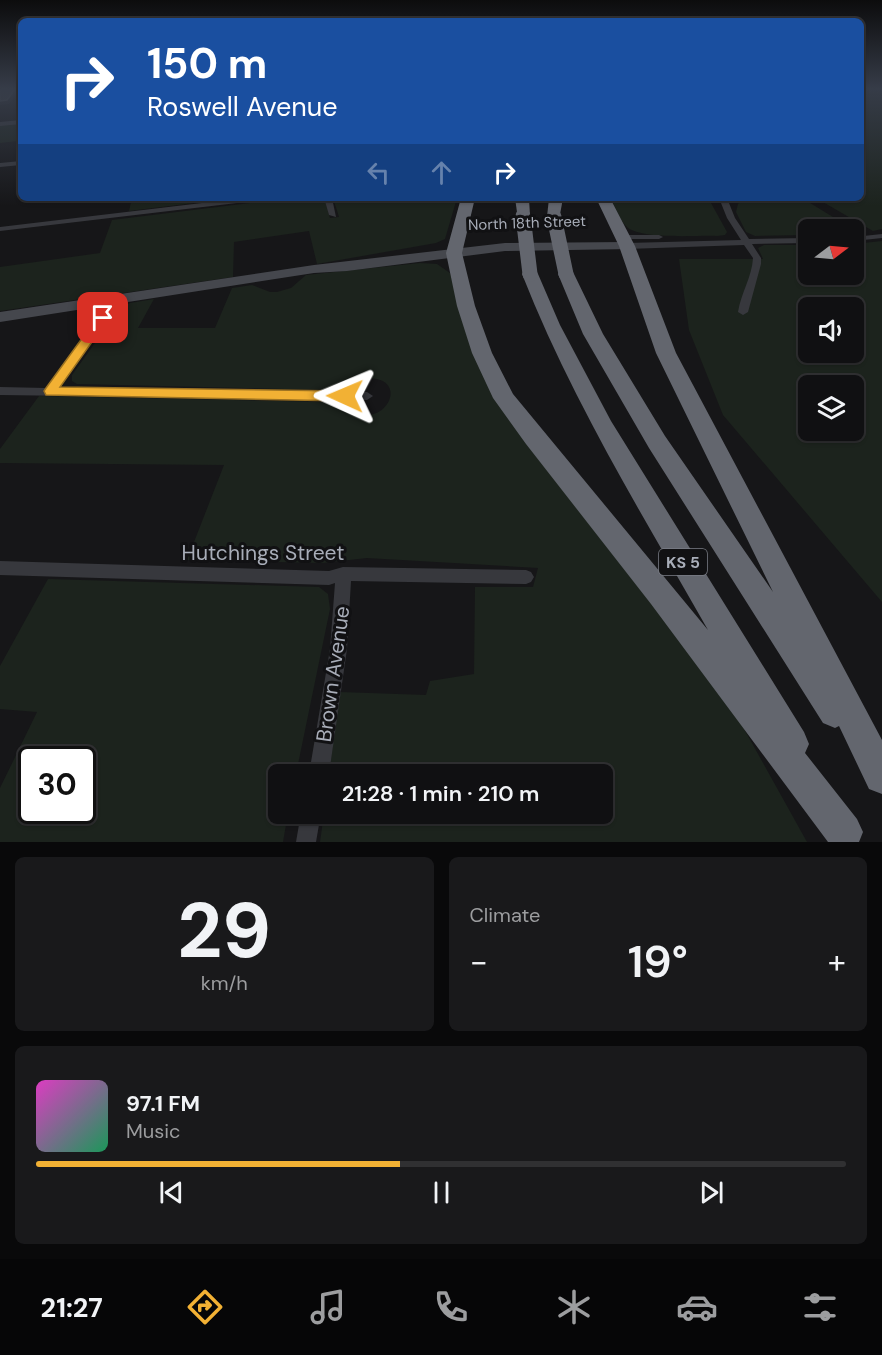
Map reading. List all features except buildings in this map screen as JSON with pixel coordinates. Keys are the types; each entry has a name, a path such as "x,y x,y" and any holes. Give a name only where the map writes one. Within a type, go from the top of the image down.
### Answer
{"highway":[{"path":"467,201 454,248 466,306 482,353 504,398 661,594 847,837"},
{"name":"KS 5","path":"522,201 530,274 551,325 603,426 847,837"},
{"name":"KS 5","path":"556,201 554,217 566,274 593,334 657,442 882,783"},
{"path":"605,201 625,241 666,353 882,776"}],"main road":[{"name":"North 18th Street","path":"0,317 454,248 625,241"}],"street":[{"path":"0,165 18,163"},
{"path":"0,229 238,201"},
{"path":"329,201 333,215"},
{"path":"728,201 726,203 730,218 757,258 757,265 744,298 743,312"},
{"path":"864,238 882,236"},
{"name":"North 18th Street","path":"625,241 798,240"},
{"path":"50,391 116,299"},
{"path":"0,390 367,396"},
{"name":"Hutchings Street","path":"0,568 328,578 343,574 526,576"},
{"name":"Brown Avenue","path":"321,764 344,596 343,574"},
{"path":"306,842 309,824"}],"shaded area":[{"path":"0,127 18,127 18,141 0,143"},
{"path":"864,127 882,127 882,229 873,231 864,226 864,219 852,219 821,201 864,201"},
{"path":"131,201 211,201 129,211"},
{"path":"267,201 325,201 330,218 339,217 334,201 456,201 445,239 436,243 317,264 309,231 234,242 233,277 0,311 0,267 100,253 112,220"},
{"path":"612,201 712,201 711,203 727,232 725,235 717,236 645,234 627,227"},
{"path":"740,201 807,201 836,219 798,219 798,235 755,236 746,232 736,212"},
{"path":"882,241 882,602 723,415 689,330 679,259 763,259 758,248 764,245 798,245 798,285 864,285 864,243"},
{"path":"420,263 437,264 450,273 466,332 738,718 807,842 320,842 322,824 613,824 613,764 330,764 340,692 426,695 430,681 474,674 475,587 533,587 538,568 367,558 322,563 187,560 224,465 0,463 0,449 39,396 332,402 363,415 372,415 379,411 385,407 391,394 385,382 371,378 328,390 77,384 72,381 72,375 120,308 130,303 154,299 138,328 215,328 232,288 252,285 270,292 277,292 291,288 306,275"},
{"path":"48,579 319,587 328,594 330,609 298,764 268,764 268,824 286,824 283,842 0,842 0,788 18,751 18,824 96,824 96,746 20,746 37,712 0,709 0,666"}],"route":[{"path":"103,318 50,391 345,396"}]}
